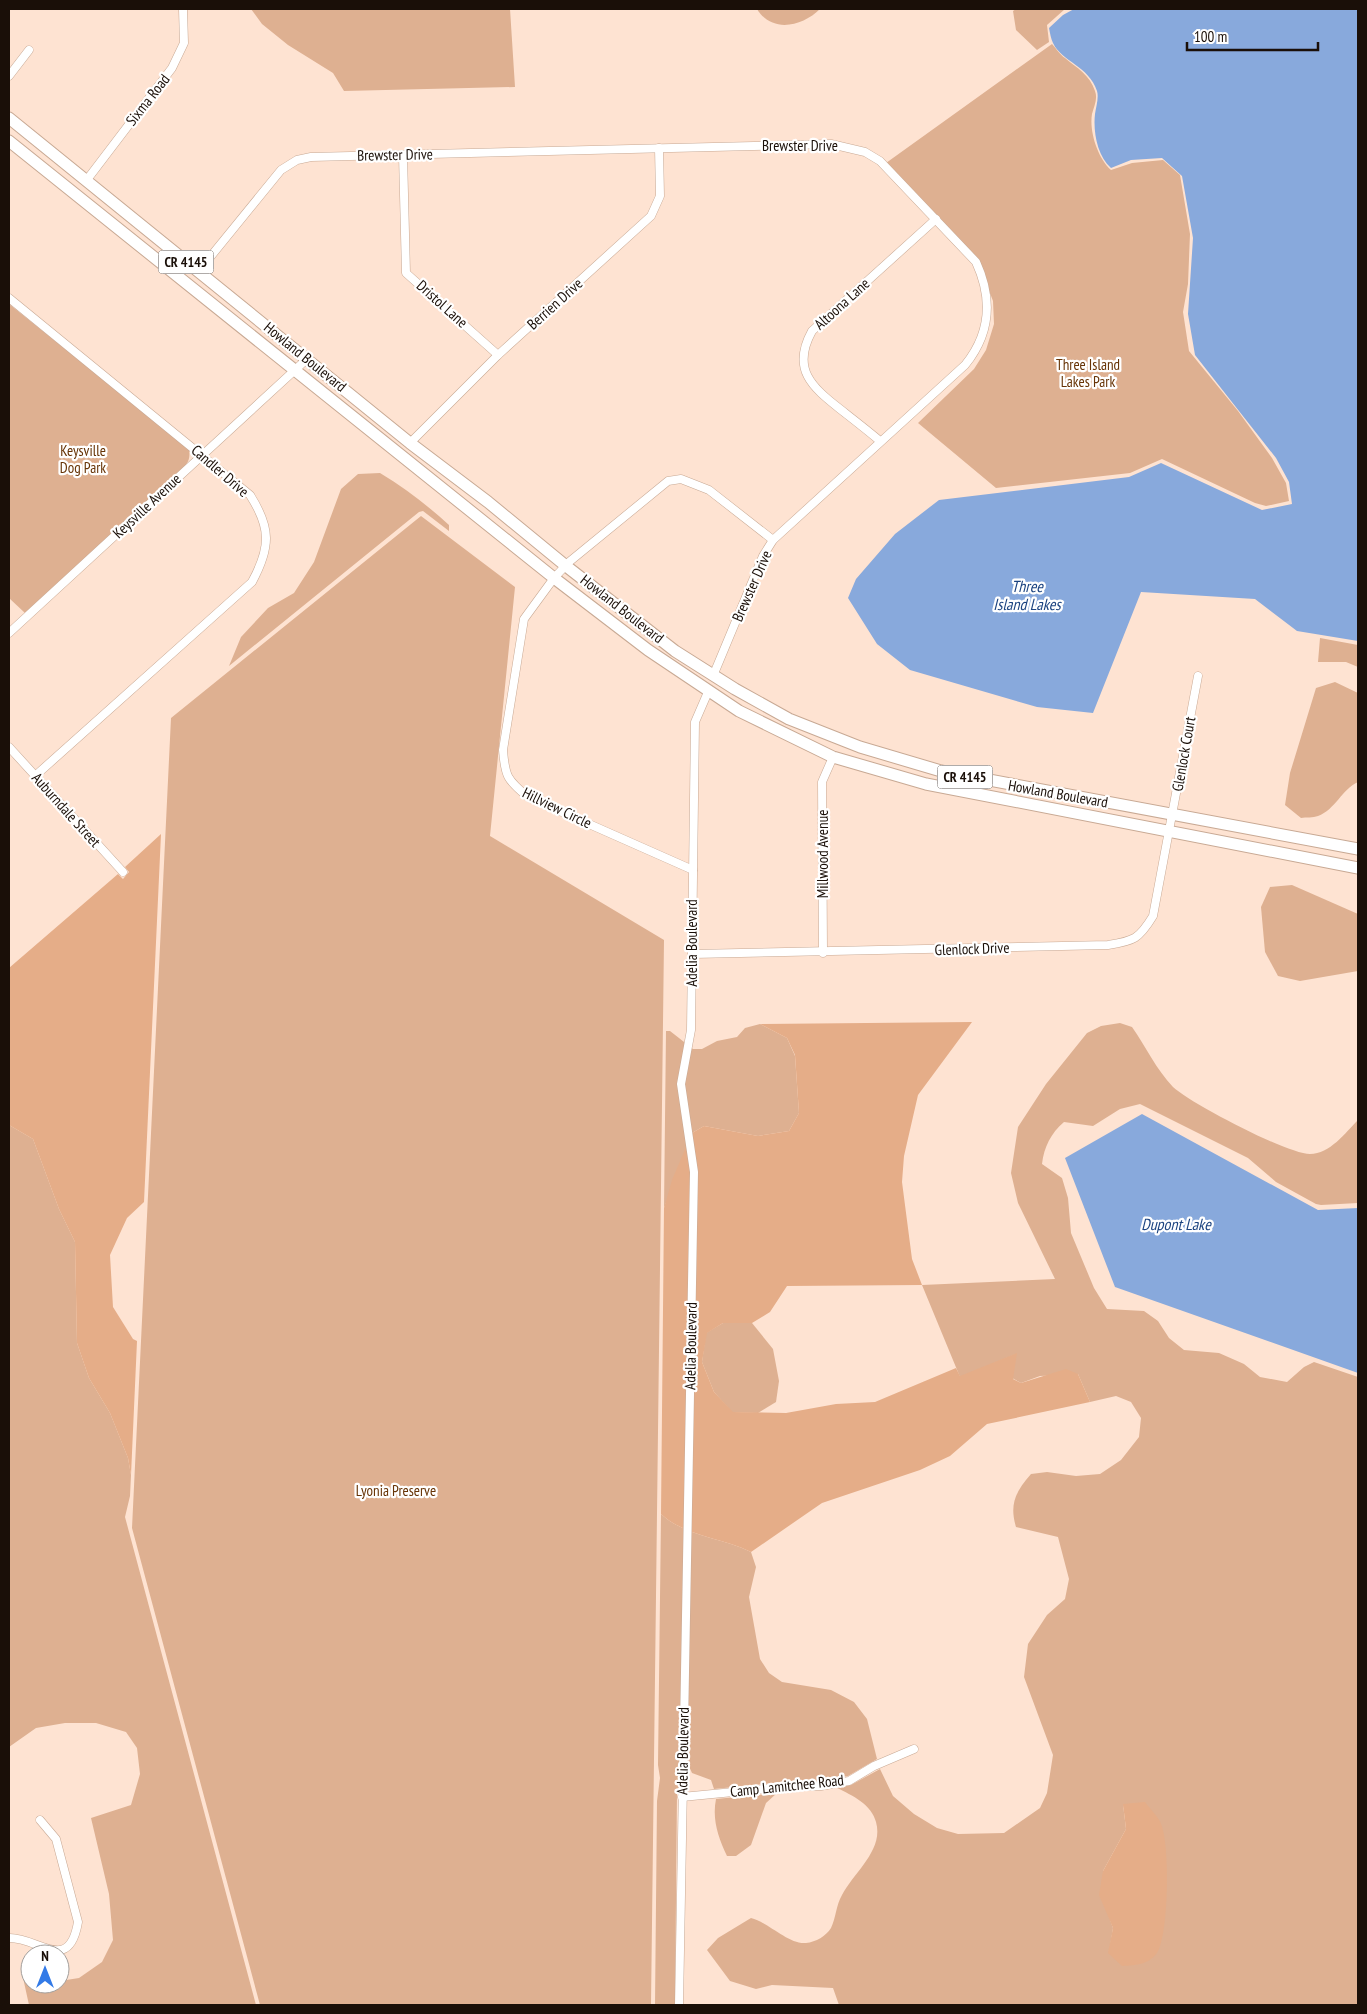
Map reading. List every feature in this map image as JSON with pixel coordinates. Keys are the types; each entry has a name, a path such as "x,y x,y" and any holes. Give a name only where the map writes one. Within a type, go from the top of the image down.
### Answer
{"main road":[{"name":"Howland Boulevard","path":"9,118 198,272 308,358 410,443 488,502 675,651 712,676 789,719 824,734 920,766 1358,850"},
{"name":"Howland Boulevard","path":"9,141 554,578 708,692 773,729 833,757 926,784 1358,868"},
{"path":"708,692 719,689 725,692 735,689"}],"street":[{"name":"Sixma Road","path":"86,180 172,68 184,42 183,9"},
{"path":"9,76 28,50"},
{"name":"Brewster Drive","path":"198,272 281,170 297,160 310,157 659,148 845,146 865,152 880,161 976,262 984,279 988,296 988,316 984,334 974,354 965,365 773,540 763,556 712,676"},
{"name":"Berrien Drive","path":"410,443 498,355 651,216 660,196 659,148"},
{"name":"Dristol Lane","path":"403,154 406,273 498,355"},
{"name":"Altoona Lane","path":"880,441 817,390 808,379 803,362 806,342 812,331 936,219"},
{"name":"Candler Drive","path":"9,298 250,495 262,514 266,533 266,547 262,562 252,582 35,776"},
{"name":"Keysville Avenue","path":"9,633 308,358"},
{"path":"566,566 668,481 682,479 709,490 773,540"},
{"name":"Hillview Circle","path":"566,566 554,578 524,619 503,750 505,771 514,786 528,797 693,870"},
{"name":"Glenlock Court","path":"1170,832 1198,676"},
{"name":"Adelia Boulevard","path":"679,2005 688,1480 691,1450 694,1172 681,1084 691,1030 695,722 708,692"},
{"name":"Auburndale Street","path":"9,747 122,872"},
{"name":"Millwood Avenue","path":"823,953 822,782 833,757"},
{"name":"Glenlock Drive","path":"693,954 823,953 1098,945 1128,942 1141,935 1152,916 1170,832"},
{"name":"Camp Lamitchee Road","path":"682,1797 785,1787 821,1786 849,1781 874,1766 914,1749"},
{"path":"9,1938 33,1942 48,1951 60,1950 69,1945 76,1935 78,1922 56,1839 40,1820"}],"green space":[{"path":"251,9 510,9 515,87 344,91 333,73 288,45 262,24"},
{"path":"757,9 820,9 805,20 788,25 771,22 763,17"},
{"path":"1016,9 1065,9 1047,25 1049,42 1037,50 1016,30 1013,11"},
{"name":"Three Island Lakes Park","path":"1052,44 1061,55 1083,72 1093,85 1096,97 1091,121 1093,136 1098,152 1106,165 1111,170 1132,163 1163,160 1180,175 1190,234 1188,284 1183,312 1189,351 1238,411 1272,458 1286,483 1289,501 1266,506 1255,503 1162,459 1130,473 996,488 918,423 974,369 986,350 994,324 993,301 978,262 886,163"},
{"name":"Keysville Dog Park","path":"9,304 189,450 187,463 179,473 25,613 9,598"},
{"path":"380,473 407,491 449,525 449,531 423,511 419,512 229,666 241,637 268,608 294,593 314,562 341,489 358,474"},
{"name":"Lyonia Preserve","path":"421,516 515,587 490,836 664,940 651,2005 260,2005 132,1528 171,718"},
{"path":"1320,638 1358,645 1358,667 1346,662 1318,662"},
{"path":"1335,682 1358,693 1358,782 1347,789 1324,813 1316,817 1301,818 1285,805 1290,773 1316,688"},
{"path":"1292,885 1358,914 1358,971 1300,981 1278,976 1265,952 1261,907 1270,887"},
{"path":"1120,1023 1132,1027 1156,1065 1173,1087 1218,1115 1281,1146 1310,1154 1324,1151 1337,1142 1358,1120 1358,1203 1316,1204 1276,1182 1248,1158 1140,1104 1120,1109 1093,1126 1064,1122 1049,1141 1044,1152 1042,1164 1062,1178 1068,1198 1071,1233 1094,1288 1107,1309 1144,1311 1158,1321 1169,1338 1184,1350 1219,1353 1244,1364 1260,1377 1287,1382 1304,1367 1314,1362 1358,1377 1358,2005 839,2005 833,1988 772,1985 756,1989 730,1981 707,1950 718,1938 751,1918 799,1943 817,1940 824,1936 831,1928 840,1899 872,1851 876,1842 877,1832 876,1822 870,1810 855,1797 837,1788 851,1785 880,1769 893,1796 914,1814 937,1828 958,1834 1004,1833 1040,1808 1047,1793 1053,1755 1024,1677 1028,1644 1047,1615 1065,1599 1069,1579 1058,1537 1016,1527 1013,1511 1015,1498 1021,1486 1031,1474 1047,1472 1076,1476 1100,1474 1121,1460 1139,1437 1141,1418 1131,1402 1116,1396 1090,1402 1078,1374 1040,1376 1021,1383 1012,1378 1016,1354 960,1377 922,1285 1055,1279 1018,1203 1011,1173 1018,1127 1046,1084 1087,1033 1101,1026","holes":["1123,1804 1157,1953 1109,1953 1113,1928 1108,1914 1103,1871 1126,1829"]},
{"path":"760,1024 787,1038 795,1056 799,1113 789,1131 758,1136 704,1126 692,1133 664,1208 666,1031 670,1031 693,1049 702,1049 717,1041 737,1037 745,1028"},
{"path":"9,1125 33,1139 59,1209 75,1242 77,1343 89,1378 110,1413 128,1458 131,1475 130,1496 125,1517 256,2005 29,2005 27,1994 70,1994 70,1979 79,1978 102,1962 113,1940 109,1894 91,1818 131,1805 140,1774 137,1748 126,1732 96,1723 65,1723 36,1728 9,1747"},
{"path":"723,1323 752,1323 773,1349 779,1381 776,1402 758,1413 732,1412 714,1392 702,1362 706,1333"},
{"path":"661,1514 681,1528 751,1552 756,1567 749,1597 760,1659 769,1673 782,1682 831,1690 854,1702 867,1719 877,1759 848,1776 821,1781 784,1782 714,1789 711,1780 692,1773 687,1762 685,1791 677,1792 675,2005 655,2005 657,1801 660,1778 658,1765"},
{"path":"777,1793 766,1803 751,1845 736,1856 727,1856 717,1828 715,1814 716,1799"}],"shaded area":[{"path":"161,834 144,1202 127,1218 110,1255 113,1307 133,1339 137,1341 131,1475 128,1458 110,1413 89,1378 77,1343 75,1242 59,1209 33,1139 9,1125 9,968 118,874 123,879 129,872 125,867"},
{"path":"972,1022 918,1095 904,1156 902,1182 912,1259 922,1285 787,1286 770,1312 752,1323 723,1323 707,1333 702,1362 714,1392 733,1412 786,1413 836,1404 875,1402 956,1368 960,1376 1017,1353 1013,1379 1021,1383 1066,1369 1078,1374 1090,1402 987,1424 950,1456 920,1470 822,1503 751,1552 681,1528 661,1514 664,1208 672,1180 692,1133 704,1126 758,1136 789,1131 799,1113 795,1055 787,1038 760,1024"},
{"path":"1145,1802 1160,1821 1164,1835 1167,1890 1164,1928 1157,1953 1150,1960 1141,1964 1122,1966 1108,1953 1113,1928 1099,1895 1103,1871 1126,1829 1123,1804"}],"water":[{"name":"Three Island Lakes","path":"1074,9 1358,9 1358,641 1297,631 1255,599 1141,592 1093,713 1037,707 910,670 877,644 848,598 856,579 895,534 939,500 1129,477 1161,463 1262,510 1292,504 1289,482 1276,458 1195,355 1188,314 1193,238 1182,176 1162,158 1131,160 1111,168 1102,157 1097,143 1095,128 1097,91 1088,76 1057,49 1052,41 1049,28 1063,15"},
{"name":"Dupont Lake","path":"1142,1114 1318,1210 1358,1208 1358,1373 1115,1287 1065,1158"}]}
